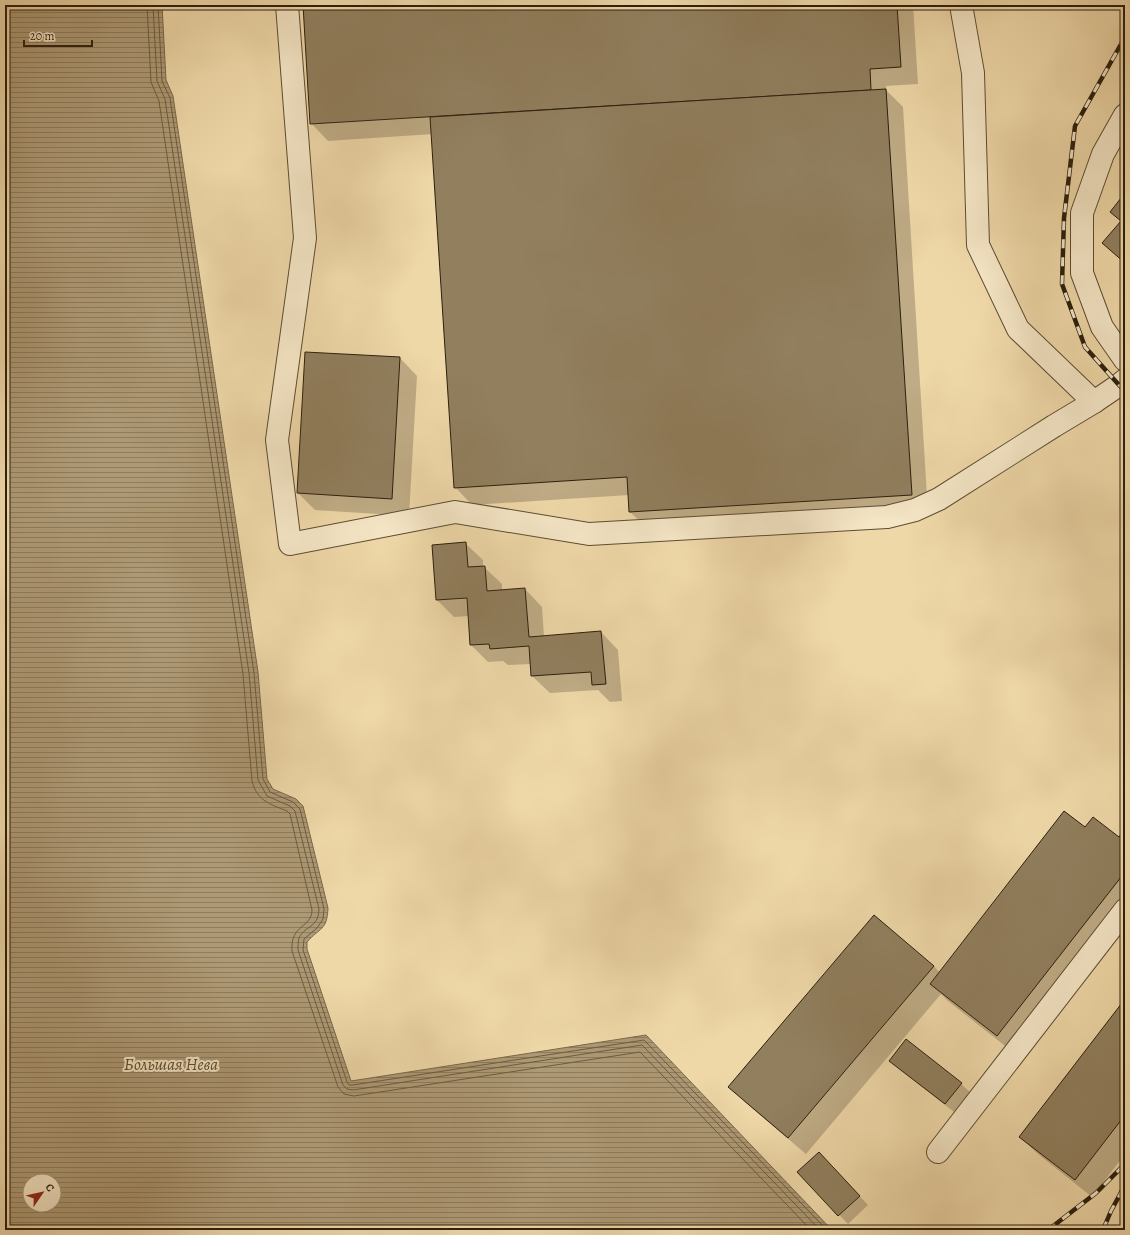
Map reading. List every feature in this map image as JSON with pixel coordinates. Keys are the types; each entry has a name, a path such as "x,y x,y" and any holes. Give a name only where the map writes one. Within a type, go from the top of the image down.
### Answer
{"lane":[{"path":"287,5 305,238 277,440 290,544 455,512 589,534 887,517 915,510 939,499 1094,402 1125,380"},
{"path":"961,5 973,73 978,245 1018,329 1094,402"},
{"path":"1125,115 1103,154 1082,213 1082,273 1102,327 1125,360"},
{"path":"938,1152 1125,910"}],"water":[{"name":"Большая Нева","path":"5,5 162,5 166,80 173,96 258,672 267,779 273,789 296,799 303,806 328,908 324,925 307,942 307,949 351,1081 646,1035 832,1230 5,1230"}],"building":[{"path":"303,5 897,5 901,67 870,69 871,90 310,124"},
{"path":"886,89 912,495 629,512 627,477 454,488 430,117"},
{"path":"1125,193 1125,263 1102,243 1121,221 1110,212"},
{"path":"305,352 400,357 392,499 297,493"},
{"path":"466,542 468,567 485,566 487,591 525,588 529,637 601,631 606,684 592,685 591,672 531,676 529,646 490,649 489,644 470,645 467,598 436,600 432,545"},
{"path":"1064,811 1085,827 1093,817 1119,837 1125,829 1125,872 997,1036 930,984"},
{"path":"874,915 934,966 788,1138 728,1087"},
{"path":"1125,999 1125,1115 1075,1180 1019,1137"},
{"path":"906,1039 962,1083 945,1104 889,1061"},
{"path":"819,1152 860,1196 838,1216 797,1172"}],"railway":[{"path":"1125,37 1075,126 1064,218 1062,284 1085,347 1125,391"},
{"path":"1048,1230 1096,1193 1125,1164"},
{"path":"1103,1230 1125,1185"}]}
